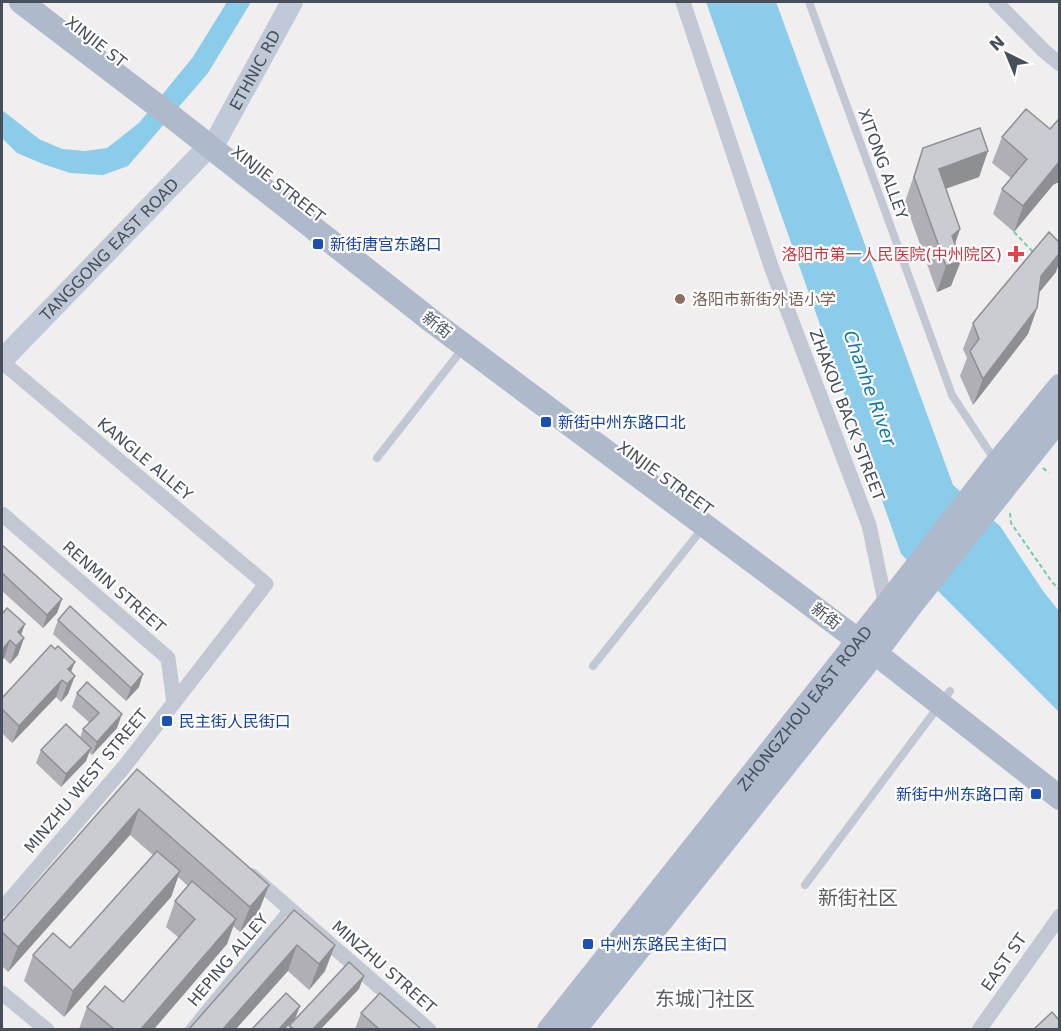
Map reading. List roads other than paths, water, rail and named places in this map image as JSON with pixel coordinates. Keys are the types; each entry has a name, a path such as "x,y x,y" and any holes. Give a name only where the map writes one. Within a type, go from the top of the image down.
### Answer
{"main road":[{"path":"21,2 144,88"},
{"name":"XINJIE ST","path":"43,2 144,88"},
{"name":"XINJIE STREET","path":"144,88 945,697 1059,778"},
{"name":"新街","path":"213,142 465,346 705,525 872,640"},
{"name":"ZHONGZHOU EAST ROAD","path":"574,1029 872,640 898,601 1002,473 1059,386"},
{"name":"ZHONGZHOU EAST ROAD","path":"1002,473 1059,418"},
{"name":"ZHONGZHOU EAST ROAD","path":"549,1029 872,640"},
{"path":"945,697 1059,798"}],"street":[{"name":"ETHNIC RD","path":"213,142 292,2"},
{"name":"ZHAKOU BACK STREET","path":"683,2 772,269 898,601"},
{"path":"996,2 1059,64"},
{"name":"TANGGONG EAST ROAD","path":"2,361 213,142"},
{"name":"KANGLE ALLEY","path":"2,361 266,584"},
{"name":"RENMIN STREET","path":"2,514 168,658 174,703"},
{"name":"MINZHU WEST STREET","path":"2,909 129,770 174,703 266,584"},
{"name":"MINZHU STREET","path":"237,863 429,1029"},
{"name":"EAST ST","path":"979,1029 1059,916"},
{"path":"2,993 47,1029"}],"lane":[{"name":"XITONG ALLEY","path":"810,2 952,395 1002,473"},
{"path":"377,458 465,346"},
{"path":"592,666 705,525"},
{"path":"805,885 945,697"},
{"name":"HEPING ALLEY","path":"188,1029 289,907"}],"water":[{"path":"227,2 251,2 208,73 128,166 103,175 70,173 17,153 2,138 2,110 39,139 62,149 85,151 107,148 139,123 193,57"},
{"name":"Chanhe River","path":"706,2 776,2 953,485 1000,526 1059,611 1059,712 901,554"}],"place":[{"name":"新街唐宫东路口","path":"318,244"},
{"name":"洛阳市第一人民医院(中州院区)","path":"1016,254"},
{"name":"洛阳市新街外语小学","path":"680,299"},
{"name":"新街中州东路口北","path":"546,422"},
{"name":"民主街人民街口","path":"167,721"},
{"name":"新街中州东路口南","path":"1036,794"},
{"name":"中州东路民主街口","path":"588,944"}],"district":[{"name":"新街社区","path":"858,898"},
{"name":"东城门社区","path":"705,999"}]}
